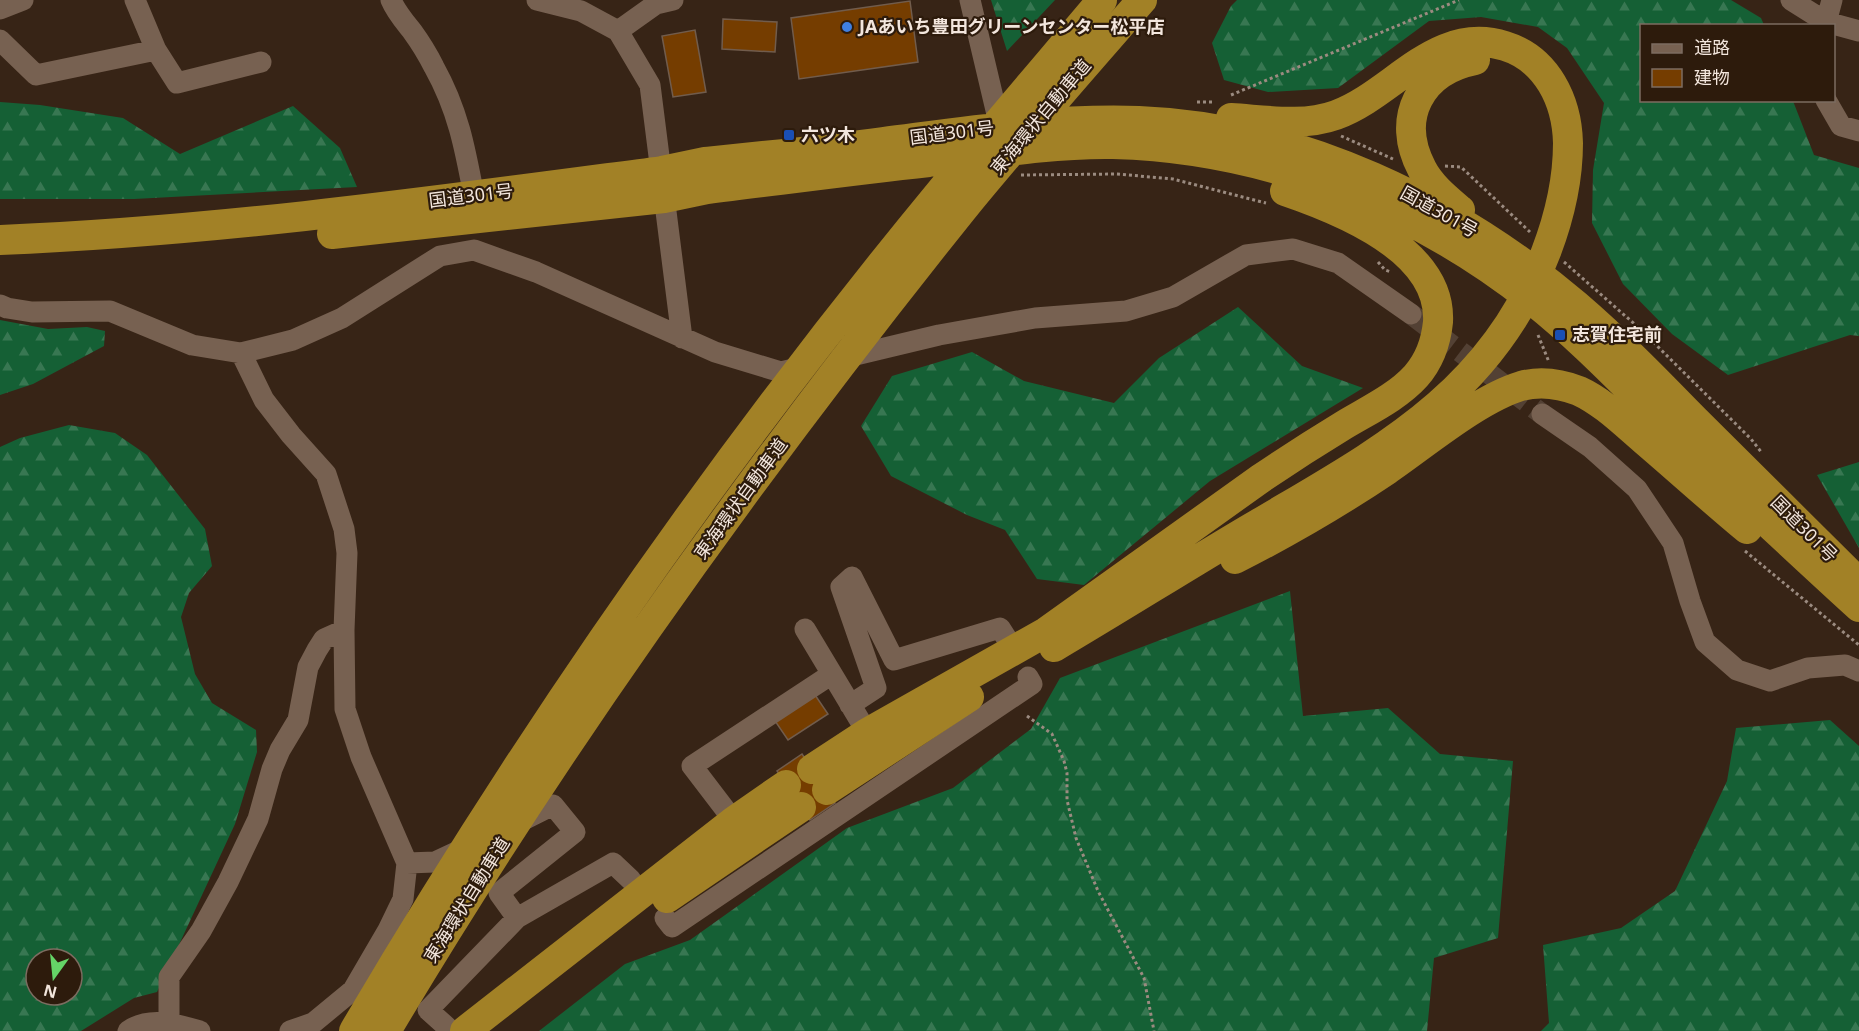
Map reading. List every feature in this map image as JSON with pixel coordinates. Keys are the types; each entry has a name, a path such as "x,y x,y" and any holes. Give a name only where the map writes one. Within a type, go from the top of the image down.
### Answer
{"highway":[{"name":"東海環状自動車道","path":"386,1031 520,816 591,711 703,524 834,327 940,192 1102,0"},
{"name":"東海環状自動車道","path":"354,1031 449,876 556,711 703,524 790,432 964,208 1142,0"},
{"path":"1045,122 1146,114 1294,122 1316,120 1352,108 1412,66 1441,50 1473,42 1504,45 1518,51 1540,66 1556,90 1566,119 1568,144 1566,171 1557,217 1543,236"},
{"path":"819,779 1050,640 1395,420 1452,371 1508,313 1538,271 1543,236 1550,150 1547,118 1536,92 1527,81 1502,65 1476,60 1448,68 1427,86 1413,112 1412,142 1423,171 1447,199 1464,213 1518,251 1569,291 1633,357"},
{"name":"国道301号","path":"0,259 110,253 309,237 663,184 705,162 1045,122 1141,121 1225,131 1263,140 1340,164 1412,196 1482,235 1578,306 1633,357 1859,583"},
{"name":"国道301号","path":"0,240 232,224 335,214 474,196 663,184 707,189 1040,147 1099,144 1147,146 1218,155 1284,171 1347,192 1409,220 1467,254 1540,308 1859,607"},
{"path":"930,162 1089,152 1156,158 1220,171 1289,192 1348,216 1374,231 1420,267 1430,282 1435,297 1438,315 1437,332 1426,362 1415,377 1400,390 1260,479 1050,640"},
{"path":"1050,640 1302,524 1372,480 1489,400 1536,383 1551,384 1580,392 1610,411 1771,550 1859,619"},
{"path":"456,1029 734,821 794,796 693,879 495,1031"},
{"path":"396,1031 454,921"}],"street":[{"path":"0,9 23,0"},
{"path":"135,0 156,50 177,82 261,63"},
{"path":"392,0 394,9 413,32 435,67 456,113 464,140 474,196"},
{"path":"537,0 581,11 618,31 650,85 682,338"},
{"path":"618,31 656,4 674,0"},
{"path":"970,0 1000,127"},
{"path":"1791,0 1826,24 1832,0"},
{"path":"1835,26 1859,31"},
{"path":"0,40 36,75 156,50"},
{"path":"1827,102 1841,126 1859,131"},
{"path":"0,305 32,312 110,310 192,345 241,353 293,340 342,318 440,256 474,250 536,272 715,352 781,372 939,335 1035,318 1126,311 1173,297 1246,255 1293,249 1338,263 1411,314"},
{"path":"241,353 264,400 326,474 344,529 347,553 344,630 345,709 361,757 407,863 403,899 353,990 313,1023 290,1031"},
{"path":"1542,414 1590,447 1637,489 1673,543 1705,642 1737,670 1770,681 1808,668 1845,665 1859,671"},
{"path":"850,705 876,688 841,587 852,577 894,660 1000,628 1007,639"},
{"path":"805,629 874,744"},
{"path":"169,1022 169,977 201,931 228,882 258,819 272,769 280,750 298,720 308,667 316,650 324,639 344,630"},
{"path":"734,821 692,766 832,674"},
{"path":"665,918 672,927 1032,684 1028,677"},
{"path":"407,863 435,862 553,805 575,832 499,893 517,918"},
{"path":"456,1029 428,1010 517,918 613,862 631,880"},
{"path":"128,1031 138,1024 169,1022 200,1031"}],"path":[{"path":"1213,102 1459,0"},
{"path":"1340,135 1402,163"},
{"path":"1014,175 1117,174 1173,179 1272,204"},
{"path":"1372,255 1385,270 1393,273"},
{"path":"1027,716 1052,734 1064,761 1067,773 1067,800 1076,838 1098,891 1144,978 1154,1031"}],"green space":[{"path":"991,0 1055,0 1007,51"},
{"path":"1237,0 1731,0 1761,18 1764,24 1640,24 1640,102 1793,102 1814,155 1859,168 1859,336 1850,335 1728,375 1672,334 1623,284 1592,223 1593,170 1604,103 1567,48 1538,27 1481,17 1429,21 1338,88 1268,92 1224,80 1212,43 1231,6"},
{"path":"0,102 40,105 123,118 180,154 293,106 340,148 357,187 134,199 0,199"},
{"path":"1238,307 1302,366 1363,388 1210,481 1084,585 1037,579 1005,530 967,515 891,476 861,426 892,376 972,352 1024,381 1114,403 1159,358"},
{"path":"0,320 48,329 87,327 105,331 104,346 33,384 0,395"},
{"path":"69,425 115,433 147,455 205,529 212,566 189,593 181,617 195,674 212,703 256,730 257,752 235,824 157,992 134,998 81,1031 0,1031 0,447 20,438"},
{"path":"1859,462 1859,548 1817,475"},
{"path":"1290,591 1303,716 1388,708 1440,754 1513,761 1498,938 1434,958 1427,1031 539,1031 625,964 690,940 847,828 953,788 1031,729 1060,678"},
{"path":"1830,720 1859,746 1859,1031 1541,1031 1549,1023 1543,945 1621,928 1675,891 1727,781 1736,728"}],"building":[{"path":"910,1 918,62 799,79 791,18"},
{"path":"723,19 777,22 775,52 722,49"},
{"path":"695,30 706,92 673,97 662,36"},
{"path":"813,692 828,714 788,740 773,718"},
{"path":"802,754 835,803 810,820 777,771"}],"tunnel":[{"path":"1411,314 1542,414"}],"place":[{"name":"JAあいち豊田グリーンセンター松平店","path":"847,27"},
{"name":"六ツ木","path":"789,135"},
{"name":"志賀住宅前","path":"1560,335"}]}
